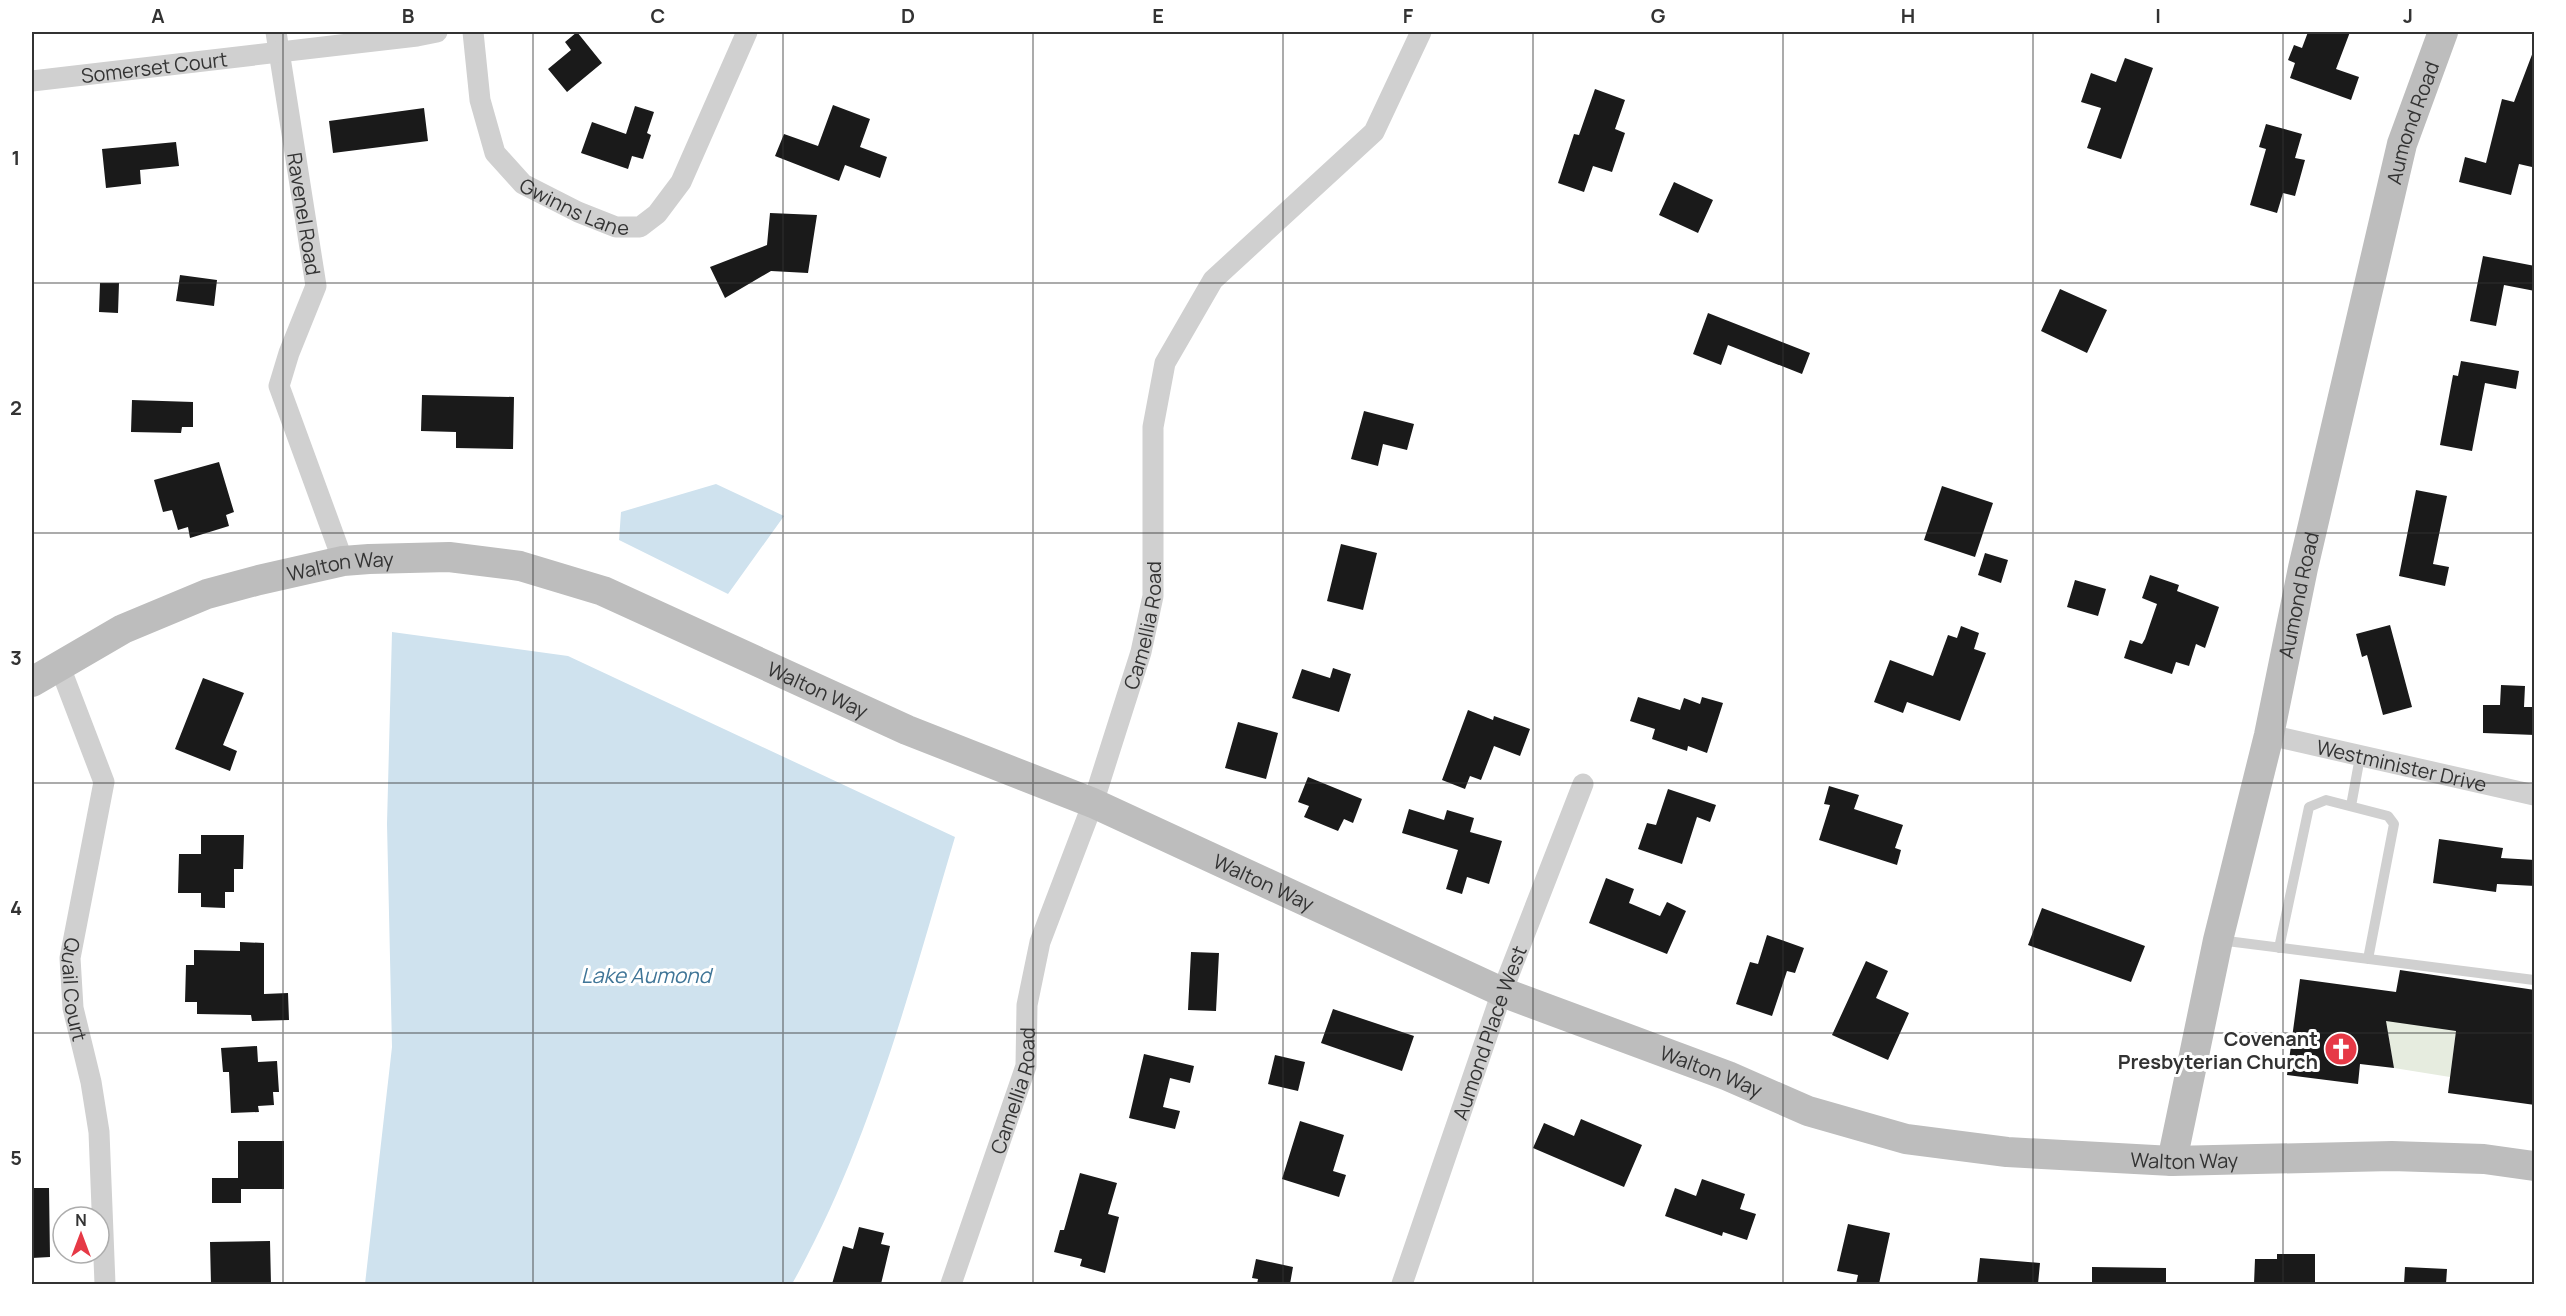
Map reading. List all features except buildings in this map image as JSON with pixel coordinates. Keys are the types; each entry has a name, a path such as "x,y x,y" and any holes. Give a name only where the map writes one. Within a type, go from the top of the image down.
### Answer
{"main road":[{"name":"Aumond Road","path":"2172,1161 2218,940 2269,735 2303,568 2402,144 2443,32"},
{"name":"Walton Way","path":"32,682 123,629 207,594 343,561 449,557 520,566 603,591 907,730 1093,803 1502,992 1728,1076 1808,1111 1906,1139 2007,1152 2172,1161 2392,1156 2484,1159 2535,1166"}],"street":[{"name":"Somerset Court","path":"32,81 277,42 417,36 437,32"},
{"name":"Gwinns Lane","path":"473,32 480,100 495,153 523,184 578,212 616,227 640,227 657,214 681,182 747,32"},
{"name":"Camellia Road","path":"951,1284 1026,1066 1027,1005 1040,942 1093,803 1141,652 1153,596 1154,427 1165,363 1213,280 1374,132 1421,33"},
{"name":"Ravenel Road","path":"277,42 316,286 289,353 279,386 343,561"},
{"name":"Quail Court","path":"60,667 104,782 70,958 74,1008 91,1082 99,1132 105,1284"},
{"name":"Westminister Drive","path":"2269,735 2535,795"},
{"name":"Aumond Place West","path":"1402,1284 1502,992 1583,784"}],"lane":[{"path":"2350,806 2360,757"},
{"path":"2279,948 2309,807 2326,800 2388,816 2394,824 2368,959"},
{"path":"2218,940 2535,980"}],"shaded area":[{"path":"2378,1019 2456,1031 2450,1077 2394,1068 2388,1034 2377,1031"}],"water":[{"path":"716,484 784,516 728,594 619,540 621,512"},
{"name":"Lake Aumond","path":"392,632 568,656 955,837 904,1008 866,1121 820,1231 792,1284 365,1284 392,1047 387,824"}],"place":[{"name":"Covenant Presbyterian Church","path":"2341,1049"}]}
